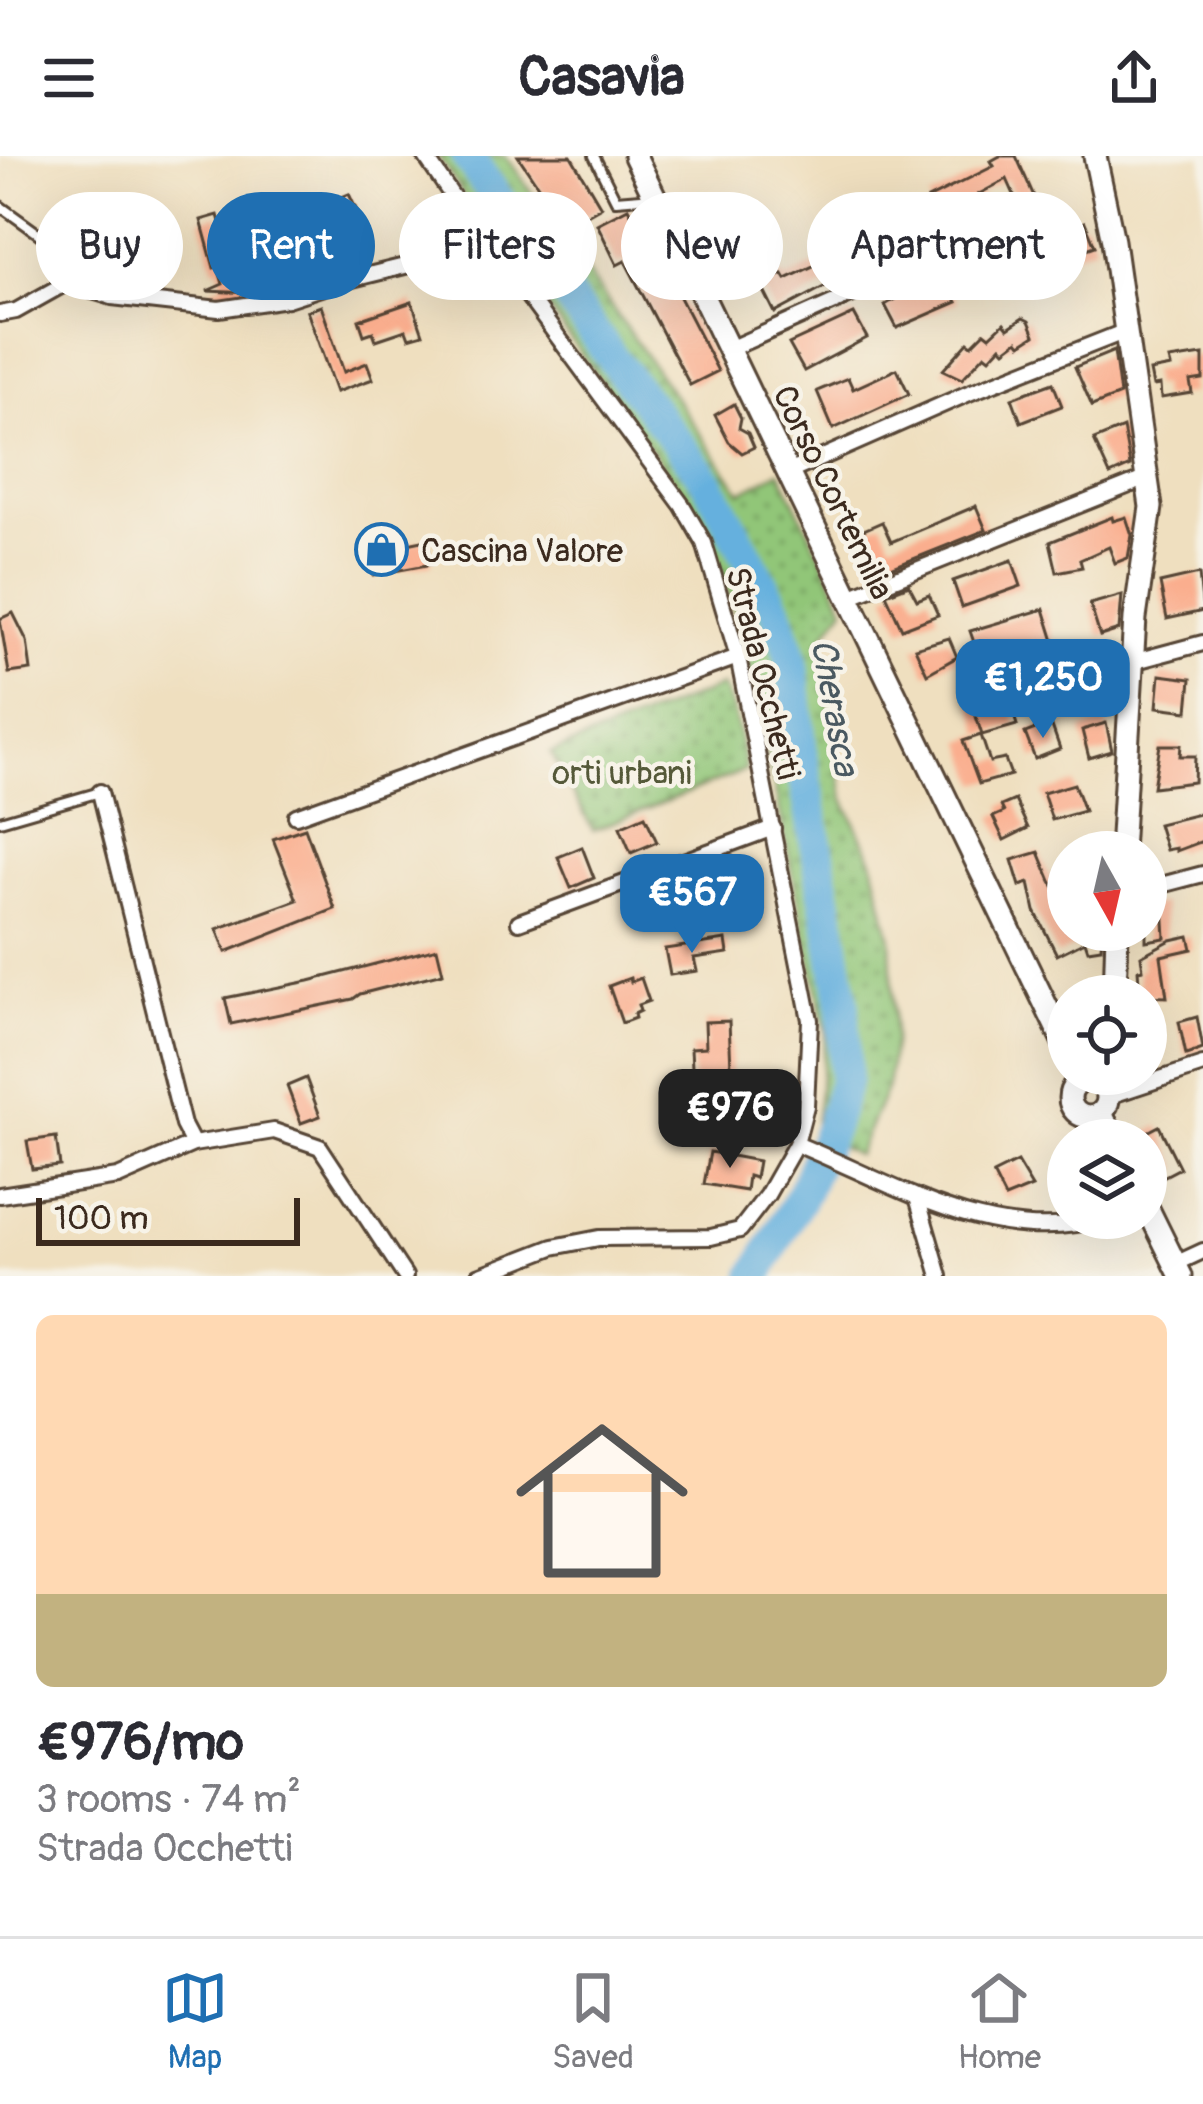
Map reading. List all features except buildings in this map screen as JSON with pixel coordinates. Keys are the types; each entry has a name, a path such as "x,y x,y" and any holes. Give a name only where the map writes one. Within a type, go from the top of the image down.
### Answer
{"main road":[{"name":"Corso Cortemilia","path":"634,156 652,192"},
{"path":"1095,156 1113,241 1150,507 1132,662 1122,831"},
{"name":"Corso Cortemilia","path":"704,300 1047,1007"},
{"path":"1162,1239 1178,1270"}],"street":[{"name":"Strada Occhetti","path":"425,156 449,192"},
{"path":"139,300 219,309 287,299 399,270"},
{"path":"0,314 36,300"},
{"name":"Strada Occhetti","path":"478,1276 553,1247 598,1238 711,1237 740,1230 796,1144 808,1086 810,1020 738,657 704,543 682,505 531,300"},
{"path":"728,350 840,300"},
{"path":"789,472 1126,331"},
{"path":"849,597 1147,478"},
{"path":"1132,662 1203,643"},
{"path":"296,816 738,657"},
{"path":"100,792 183,1125 193,1144"},
{"path":"520,922 772,828"},
{"path":"1167,883 1203,874"},
{"path":"1167,1072 1203,1065"},
{"path":"0,1195 118,1177 193,1144 274,1131 320,1147 405,1276"},
{"path":"796,1144 917,1197 999,1226 1047,1222"},
{"path":"917,1197 940,1276"},
{"path":"1178,1270 1203,1251"}],"lane":[{"path":"594,156 616,200 621,200"},
{"path":"0,206 36,232"},
{"path":"0,821 100,792"}],"green space":[{"path":"438,156 506,156 531,192 462,192"},
{"path":"597,286 741,492 780,471 845,607 819,642 844,799 873,861 891,940 894,1038 887,1087 857,1155 814,1133 826,1032 744,643 712,540 696,510 542,300 597,300"},
{"name":"orti urbani","path":"722,686 734,713 746,770 593,830 551,753"}],"waterway":[{"name":"Cherasca","path":"467,156 707,481 775,607 792,660 801,752 843,1003 845,1080 803,1192 756,1276"}],"place":[{"name":"Cascina Valore","path":"382,550"}]}
